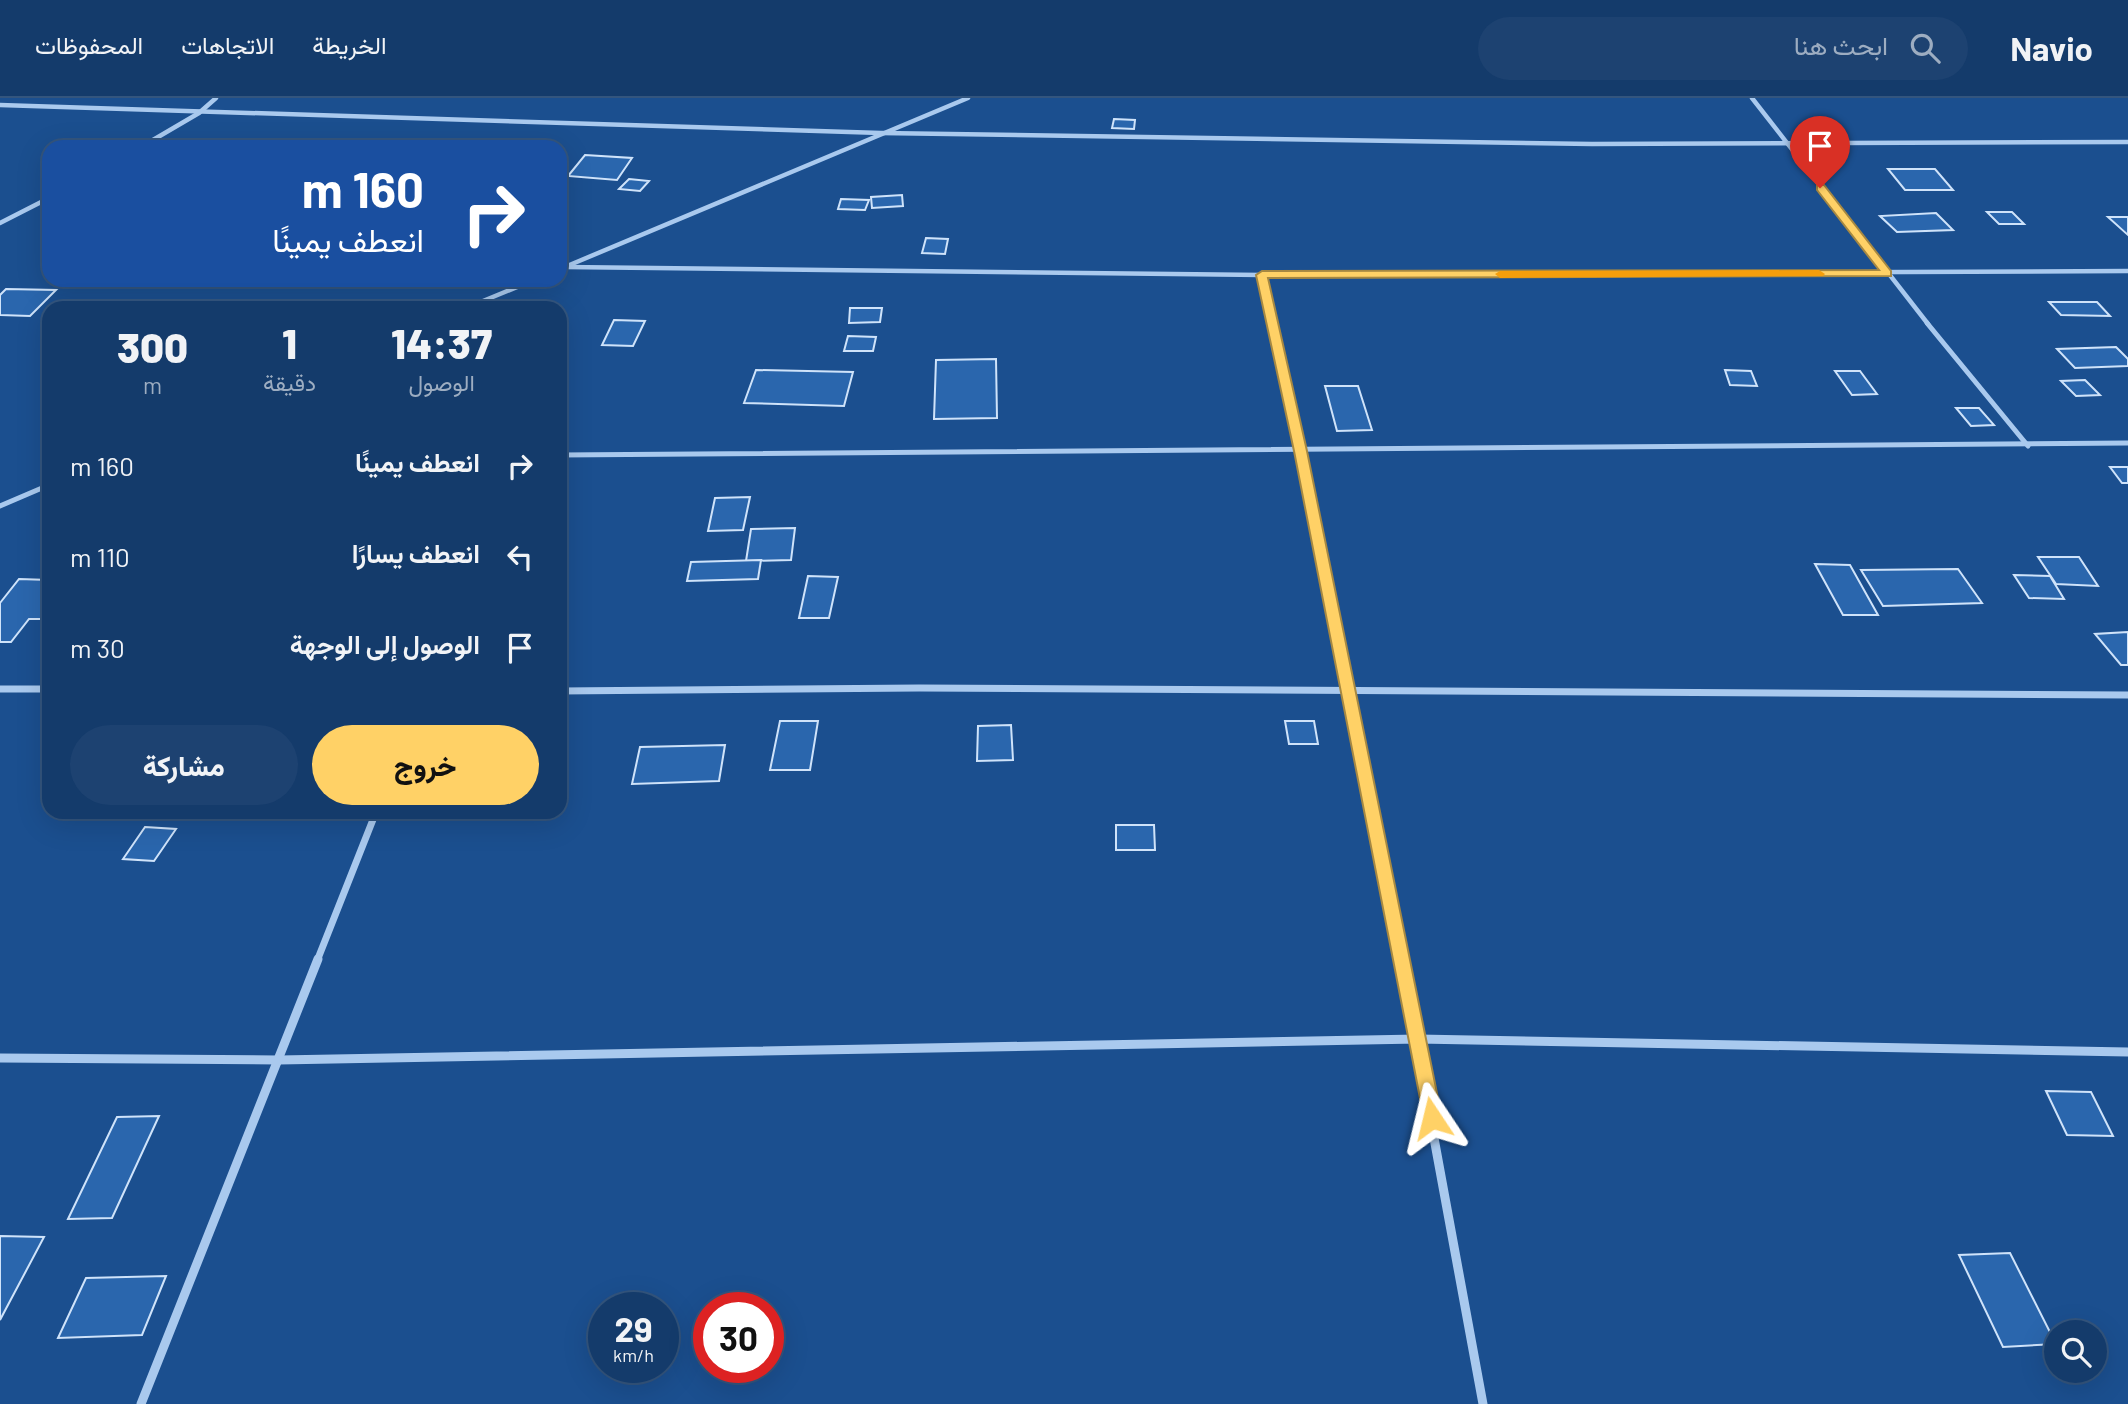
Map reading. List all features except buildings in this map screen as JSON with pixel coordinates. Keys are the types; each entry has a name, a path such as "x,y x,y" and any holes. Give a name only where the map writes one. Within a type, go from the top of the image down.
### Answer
{"street":[{"path":"153,140 199,113 216,98"},
{"path":"567,266 968,98"},
{"path":"1752,98 1887,274 2028,446"},
{"path":"0,105 881,133 1787,145 2128,142"},
{"path":"0,223 42,202"},
{"path":"567,268 1262,275 2128,271"},
{"path":"1262,275 1301,451 1418,1039 1483,1404"},
{"path":"483,301 517,287"},
{"path":"567,455 2028,446 2128,443"},
{"path":"0,506 42,488"},
{"path":"567,691 905,688 2128,695"},
{"path":"0,689 42,689"},
{"path":"141,1404 373,819"},
{"path":"0,1058 279,1060 1418,1039 2128,1052"}],"slow traffic":[{"path":"1500,274 1819,274"}],"route":[{"path":"1432,1118 1301,451 1262,275 1887,274 1820,188"}]}
